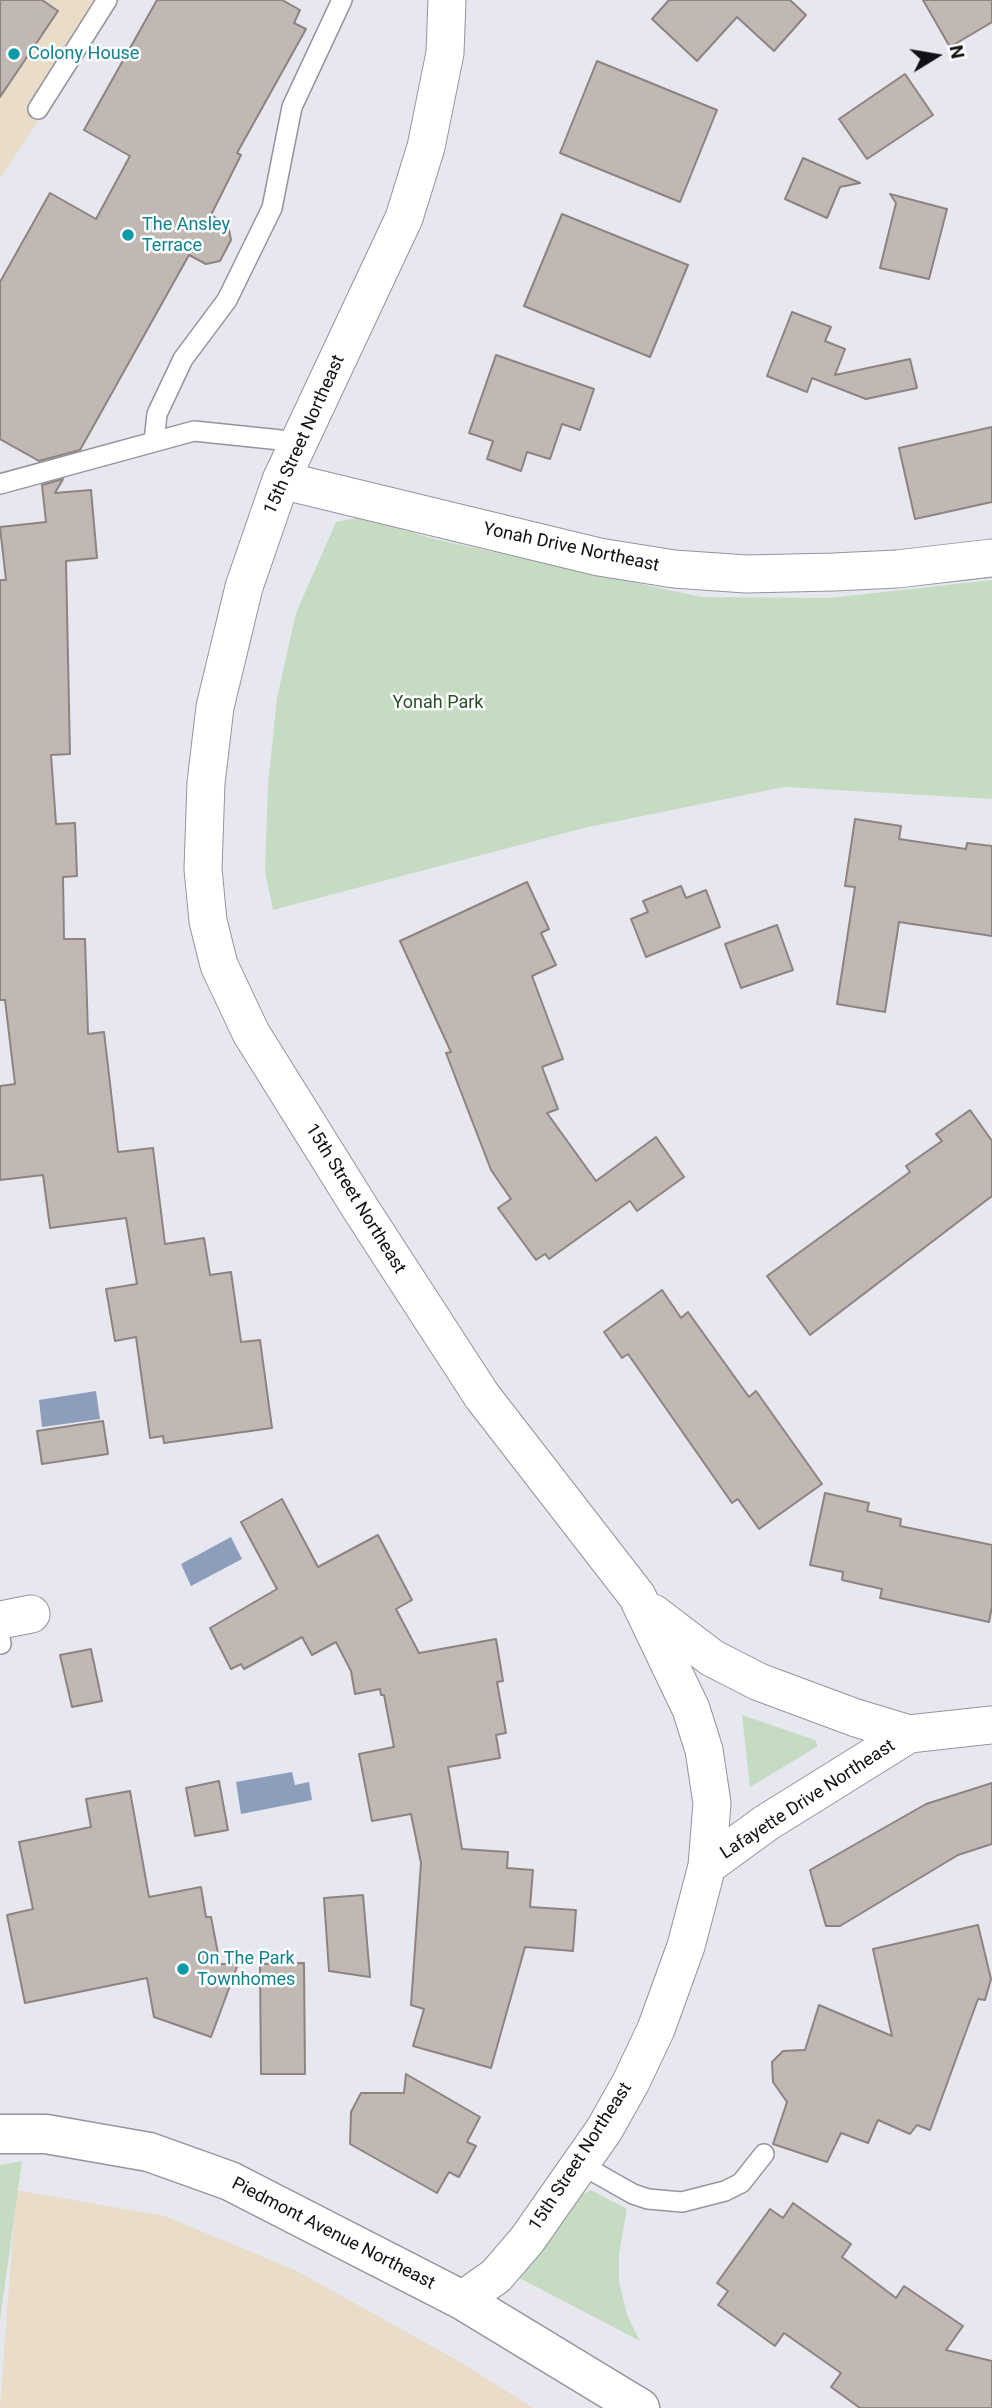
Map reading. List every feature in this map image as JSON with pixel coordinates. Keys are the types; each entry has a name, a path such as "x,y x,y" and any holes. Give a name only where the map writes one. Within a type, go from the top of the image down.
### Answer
{"main road":[{"name":"Piedmont Avenue Northeast","path":"0,2134 46,2134 155,2153 230,2181 461,2300 640,2408"}],"street":[{"name":"15th Street Northeast","path":"447,0 446,53 426,147 404,218 281,480 244,587 212,732 206,783 203,869 208,921 219,965 251,1033 482,1396 637,1596 677,1675 705,1750 712,1803 707,1866 686,1946 656,2029 631,2082 580,2164 512,2260 496,2276 461,2300"},
{"path":"446,53 457,0"},
{"name":"Yonah Drive Northeast","path":"281,480 598,557 674,569 747,574 834,572 897,569 992,558"},
{"name":"Lafayette Drive Northeast","path":"637,1596 681,1637 712,1658 759,1682 909,1734 992,1725"},
{"name":"Lafayette Drive Northeast","path":"707,1866 766,1823 909,1734"}],"lane":[{"path":"38,109 107,0"},
{"path":"154,442 157,414 183,359 227,300 272,208 292,107 342,0"},
{"path":"0,484 194,431 299,442"},
{"path":"580,2164 633,2194 648,2199 682,2202 725,2191 741,2183 764,2154"}],"shaded area":[{"path":"0,0 120,0 0,178"},
{"path":"16,2190 165,2216 297,2271 462,2363 533,2408 0,2408"}],"green space":[{"name":"Yonah Park","path":"362,517 434,539 701,597 829,598 992,580 992,799 784,787 584,828 273,910 265,872 268,785 277,698 296,613 336,522"},
{"path":"742,1715 815,1740 818,1746 750,1787"},
{"path":"22,2161 0,2320 0,2165"},
{"path":"591,2190 627,2209 619,2254 619,2281 627,2315 640,2341 512,2274 540,2255 575,2198"}],"water":[{"path":"96,1391 100,1419 42,1427 39,1400"},
{"path":"231,1537 242,1559 191,1586 181,1564"},
{"path":"292,1772 295,1785 309,1782 312,1800 241,1814 236,1782"}],"building":[{"name":"Colony House","path":"0,0 42,0 58,11 0,97"},
{"name":"The Ansley Terrace","path":"157,0 282,0 300,10 294,23 306,29 237,153 241,155 211,215 228,225 231,240 220,261 206,264 189,255 80,450 39,461 0,439 0,282 50,193 96,219 130,156 84,130"},
{"path":"669,0 790,0 806,15 774,51 737,17 697,61 652,19"},
{"path":"923,0 992,0 992,22 950,47"},
{"path":"597,61 717,110 680,202 560,153"},
{"path":"905,74 933,115 867,159 839,119"},
{"path":"803,158 860,183 840,187 827,218 785,199"},
{"path":"890,194 947,209 929,279 880,268 896,203"},
{"path":"562,214 688,265 650,357 524,306"},
{"path":"792,312 831,327 825,341 845,349 835,375 910,359 917,388 866,399 812,378 807,392 767,376"},
{"path":"496,355 594,389 580,430 562,424 550,459 527,452 521,471 487,459 493,441 469,433"},
{"path":"992,427 992,502 915,519 899,448"},
{"path":"63,479 55,493 91,490 97,558 66,561 70,754 51,755 56,824 75,823 77,876 63,877 64,939 85,939 88,1034 104,1032 118,1152 153,1148 165,1244 204,1238 210,1275 231,1272 241,1342 260,1340 272,1428 164,1443 163,1436 150,1438 136,1337 115,1341 106,1289 137,1284 126,1218 50,1228 43,1175 0,1180 0,1086 15,1084 5,1000 0,1000 0,580 6,580 0,527 46,522 42,485"},
{"path":"855,819 901,826 899,839 966,849 967,843 992,846 992,936 899,922 885,1012 837,1004 855,887 845,886"},
{"path":"527,882 549,929 541,933 556,965 532,976 563,1059 542,1067 558,1109 547,1113 596,1181 656,1137 684,1177 637,1211 630,1201 549,1259 545,1254 536,1260 498,1208 511,1199 491,1170 446,1053 451,1052 400,941"},
{"path":"681,886 686,898 706,890 720,927 646,957 631,919 648,912 643,901"},
{"path":"777,925 793,970 741,988 725,944"},
{"path":"970,1110 992,1141 992,1196 810,1335 767,1276 910,1172 906,1166 942,1141 936,1134"},
{"path":"662,1290 681,1318 688,1312 749,1397 756,1391 822,1484 759,1529 738,1499 732,1503 628,1354 622,1358 604,1332"},
{"path":"103,1421 108,1454 42,1464 37,1431"},
{"path":"825,1493 869,1503 867,1511 901,1519 900,1526 992,1545 992,1606 989,1622 880,1598 882,1589 842,1580 843,1572 810,1565"},
{"path":"282,1499 318,1567 378,1535 412,1600 396,1609 419,1653 496,1639 503,1681 497,1682 506,1733 496,1735 500,1758 448,1767 462,1849 508,1852 507,1868 533,1870 530,1907 576,1910 573,1951 525,1947 491,2068 413,2046 424,2009 411,2005 421,1863 411,1814 372,1821 359,1754 394,1747 384,1695 381,1695 380,1689 355,1694 351,1671 336,1642 312,1655 302,1637 244,1669 241,1664 231,1669 210,1628 277,1589 241,1522"},
{"path":"91,1649 102,1701 72,1707 60,1655"},
{"path":"219,1781 228,1830 195,1836 186,1788"},
{"path":"992,1783 992,1844 958,1855 840,1926 826,1926 810,1870 926,1804"},
{"path":"130,1791 149,1897 201,1887 206,1917 211,1917 220,1964 238,1964 211,2037 154,2017 147,1978 25,2003 7,1915 33,1909 19,1842 91,1827 86,1799"},
{"path":"363,1895 370,1977 329,1971 324,1898"},
{"path":"978,1925 991,1979 985,2000 978,1999 930,2130 917,2125 910,2134 878,2120 868,2143 841,2133 827,2162 773,2144 787,2102 773,2082 772,2062 783,2051 805,2050 819,2005 892,2036 873,1949"},
{"path":"304,1963 305,2074 261,2074 260,1964"},
{"path":"406,2074 480,2117 467,2142 476,2146 459,2177 449,2172 437,2193 350,2144 351,2112 361,2093 404,2093"},
{"path":"793,2203 851,2244 842,2257 896,2298 904,2286 963,2326 946,2350 992,2361 992,2408 860,2408 831,2387 841,2373 784,2333 775,2346 718,2305 728,2291 717,2283 770,2209 783,2218"}],"place":[{"name":"Colony House","path":"14,54"},
{"name":"The Ansley Terrace","path":"128,235"},
{"name":"On The Park Townhomes","path":"183,1969"}]}
